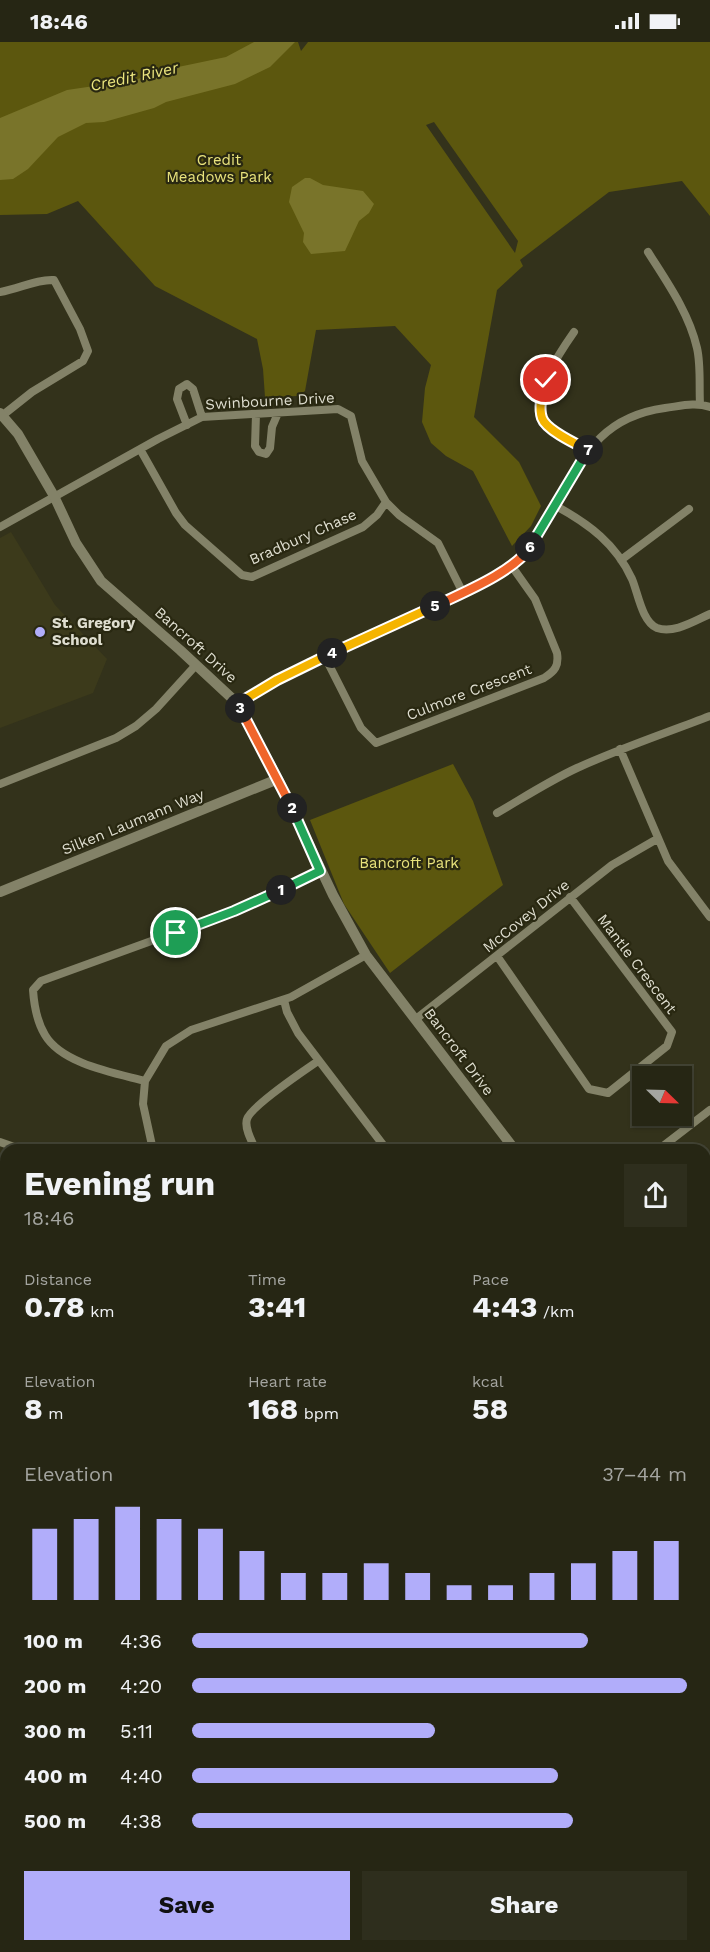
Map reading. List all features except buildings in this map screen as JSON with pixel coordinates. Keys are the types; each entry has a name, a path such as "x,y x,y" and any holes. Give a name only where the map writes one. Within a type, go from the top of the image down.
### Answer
{"street":[{"path":"648,252 689,322 697,349 700,404"},
{"path":"0,292 18,289 42,279 54,280 80,328 88,351 83,361 32,392 2,414"},
{"path":"574,332 556,358 546,380 541,405 542,419 552,430 588,450"},
{"path":"187,424 177,399 179,389 187,384 193,389 202,417"},
{"path":"237,703 277,680 463,593 511,565 525,554 556,506 577,466 588,450 609,428 646,411 700,404 710,407"},
{"name":"Swinbourne Drive","path":"0,527 202,417 338,409 351,416 362,461 386,502 438,543 463,593"},
{"path":"256,414 255,446 259,452 266,454 270,448 272,427 278,413"},
{"name":"Bancroft Drive","path":"2,414 18,434 54,496 76,543 101,581 237,703 278,779 320,871 366,955 510,1144"},
{"name":"Bradbury Chase","path":"140,449 185,525 242,575 252,577 363,527 377,515 386,502"},
{"path":"556,506 586,523 604,539 632,578 649,622 656,628 669,631 710,614"},
{"path":"621,560 689,509"},
{"name":"Culmore Crescent","path":"325,657 361,728 376,743 544,678 555,671 558,661 557,653 535,599 511,565"},
{"path":"0,784 116,738 136,726 156,709 196,665"},
{"path":"497,813 541,786 620,750 709,718"},
{"path":"620,750 668,861 710,917"},
{"name":"Silken Laumann Way","path":"0,892 278,779"},
{"name":"McCovey Drive","path":"416,1019 612,865 657,839"},
{"path":"145,1082 76,1061 58,1050 45,1035 34,1005 33,990 41,981 234,911 320,871"},
{"name":"Mantle Crescent","path":"497,956 589,1089 608,1093 667,1046 672,1032 570,897"},
{"path":"152,1144 143,1104 145,1082 166,1046 190,1030 284,1000 366,955"},
{"path":"284,1000 287,1012 298,1033 382,1144"},
{"path":"253,1144 246,1127 248,1115 258,1105 318,1061"},
{"path":"666,1144 710,1110"}],"shaded area":[{"name":"Credit River","path":"254,42 295,42 270,67 235,84 166,102 154,108 104,122 86,123 58,137 28,169 13,179 0,180 0,118 67,90 135,80 159,71 226,57"},
{"path":"305,178 310,178 323,185 363,191 374,204 369,213 359,221 345,251 311,254 303,242 304,233 289,202 292,187"},
{"name":"St. Gregory School","path":"11,532 55,605 107,659 93,693 0,728 0,538"}],"green space":[{"name":"Credit Meadows Park","path":"0,42 298,42 301,51 308,42 710,42 710,216 682,181 609,192 520,260 523,266 497,290 474,417 519,462 541,506 531,526 512,546 473,471 446,456 431,443 422,422 425,388 431,365 395,326 316,330 305,391 298,396 265,397 263,369 257,339 155,286 78,201 47,214 0,215","holes":["434,122 518,241 515,253 426,125"]},
{"name":"Bancroft Park","path":"453,764 473,801 503,885 390,973 344,904 310,820"}],"place":[{"name":"St. Gregory School","path":"40,632"}],"route":[{"path":"176,933 234,911 320,871 278,779 237,703 277,680 463,593 490,579 525,554 588,450 552,430 542,419 541,405 546,380"}]}
